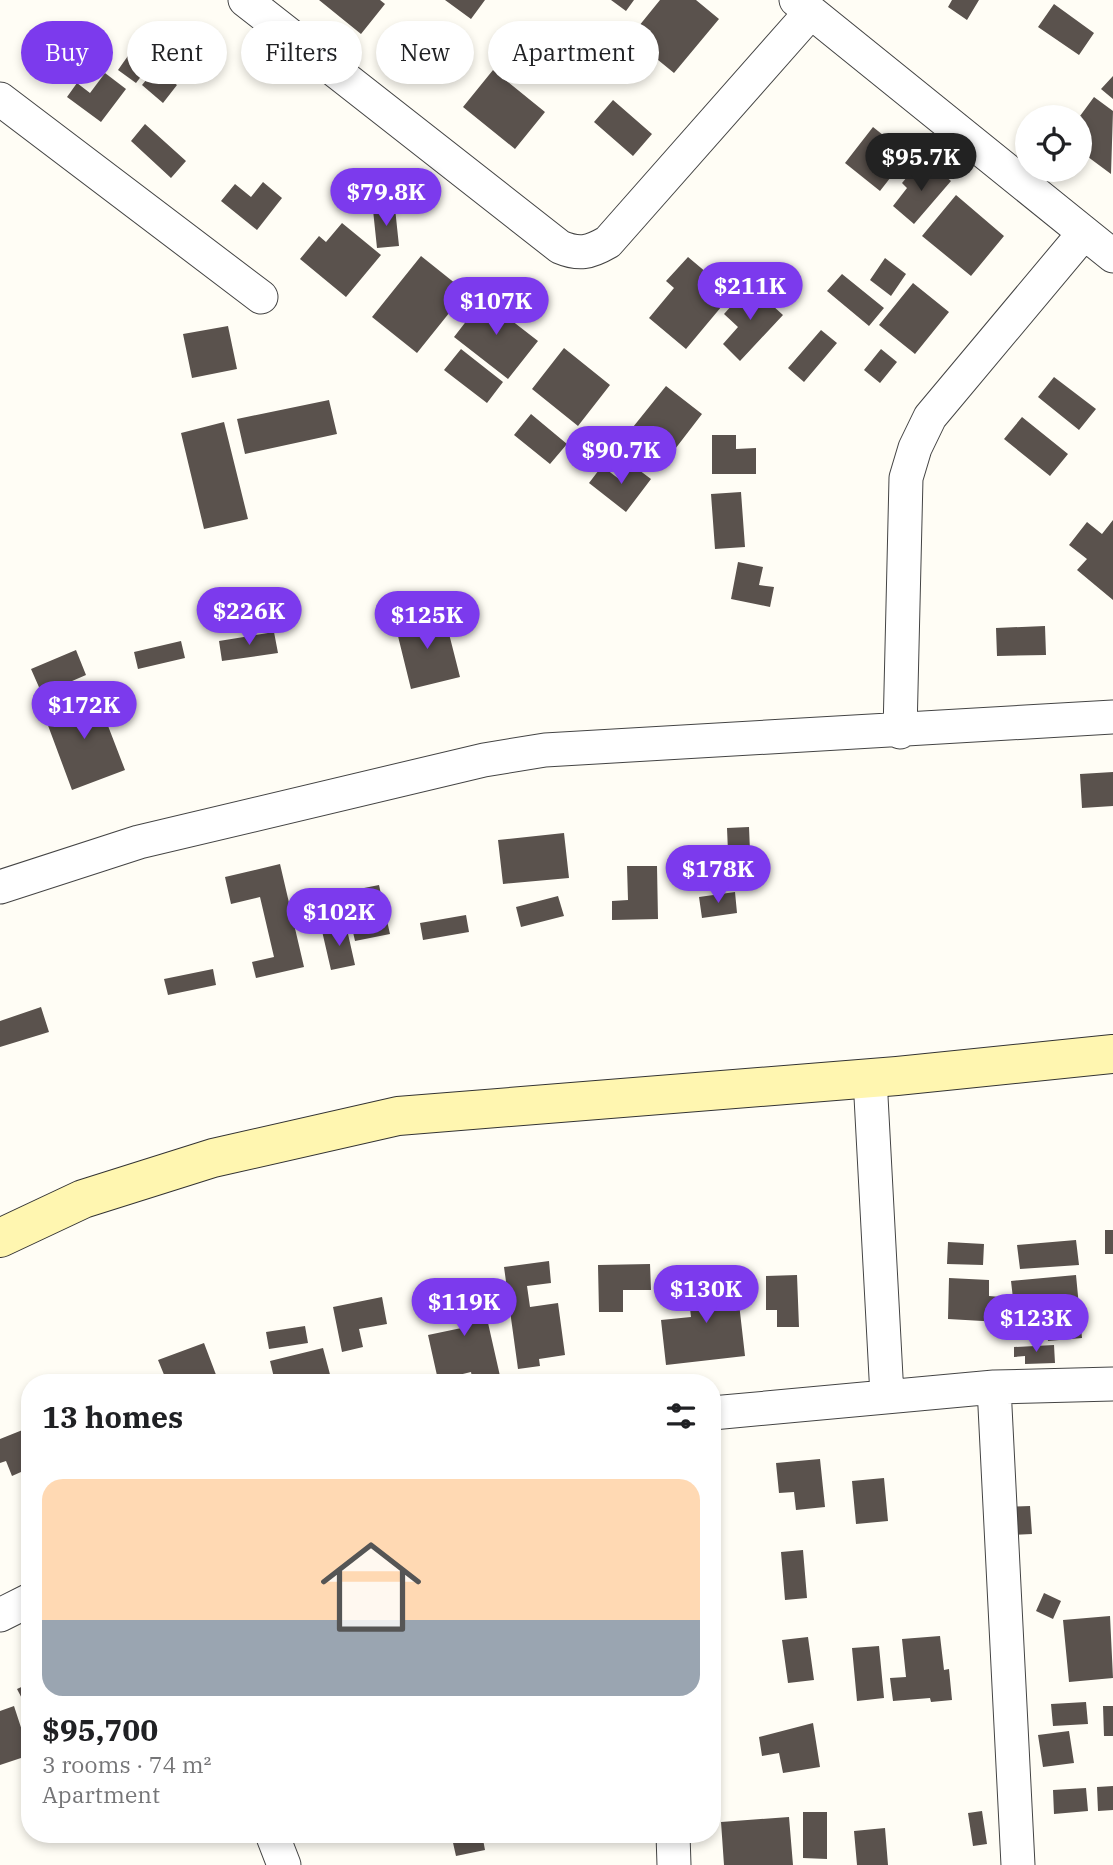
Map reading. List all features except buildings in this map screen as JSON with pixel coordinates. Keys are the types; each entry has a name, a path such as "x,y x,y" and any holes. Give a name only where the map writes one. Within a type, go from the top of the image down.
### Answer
{"street":[{"path":"246,0 559,247 577,254 594,251 608,242 804,6 1113,256"},
{"path":"0,99 261,297"},
{"path":"900,732 906,478 915,447 930,417 1084,233"},
{"path":"0,887 139,842 484,760 545,750 900,732 1113,717"},
{"path":"0,1238 83,1199 213,1158 398,1116 870,1078 1113,1054"},
{"path":"870,1078 887,1396"},
{"path":"721,1412 994,1387 1113,1384"},
{"path":"994,1387 1018,1865"},
{"path":"275,1843 284,1865"},
{"path":"673,1843 674,1865"}]}
